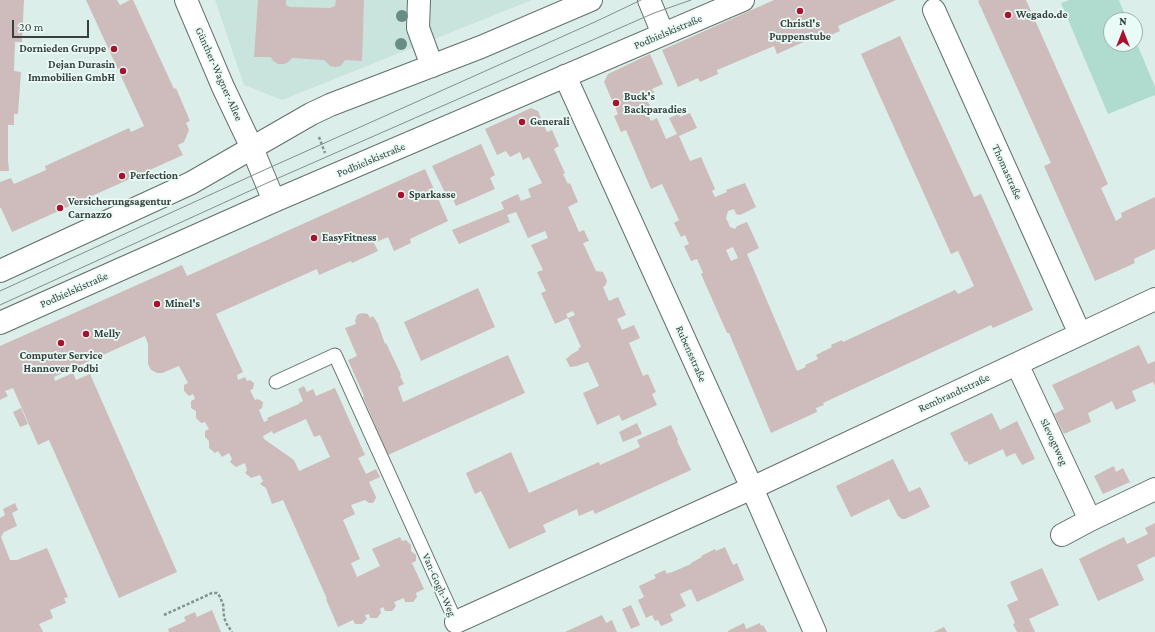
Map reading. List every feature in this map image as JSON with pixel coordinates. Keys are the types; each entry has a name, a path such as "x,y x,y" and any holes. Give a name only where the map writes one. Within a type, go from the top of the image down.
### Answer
{"street":[{"name":"Günther-Wagner-Allee","path":"186,0 274,200"},
{"path":"419,0 418,28 432,66"},
{"path":"0,271 191,183 311,114 330,105 481,47 591,0"},
{"path":"649,0 662,34"},
{"name":"Podbielskistraße","path":"0,323 274,200 743,0"},
{"name":"Thomastraße","path":"934,10 1080,334"},
{"name":"Rubensstraße","path":"565,76 752,488 815,632"},
{"name":"Rembrandtstraße","path":"752,488 1155,299"},
{"name":"Slevogtweg","path":"1017,364 1090,520"},
{"name":"Van-Gogh-Weg","path":"456,622 752,488"},
{"path":"1062,535 1155,489"}],"lane":[{"name":"Van-Gogh-Weg","path":"276,382 335,355 456,622"}],"path":[{"path":"311,114 333,176"},
{"path":"164,615 212,593 217,593 223,604 226,623 232,632"}],"shaded area":[{"path":"215,0 532,0 282,100 244,85"},
{"path":"1069,0 1119,0 1124,12 1103,12 1103,52 1140,52 1155,87 1155,95 1108,114 1061,3"}],"building":[{"path":"0,0 24,0 22,42 15,42 14,71 21,72 18,114 14,114 14,125 8,125 9,171 0,171"},
{"path":"86,0 117,0 120,5 133,0 174,89 176,88 190,121 186,123 189,130 184,142 178,145 183,155 12,232 0,208 0,182 11,178 14,184 46,170 45,166 129,128 131,132 144,126"},
{"path":"258,0 286,0 286,5 290,7 330,8 335,6 336,0 364,0 362,61 345,60 341,66 335,67 330,66 324,60 292,58 287,63 278,64 273,61 271,57 254,57"},
{"path":"774,0 896,0 838,26 840,31 819,40 817,36 777,54 774,46 717,70 718,74 700,82 698,78 678,87 662,50"},
{"path":"1026,0 1108,184 1101,188 1116,221 1122,217 1121,213 1155,197 1155,249 1134,259 1135,263 1095,281 1044,166 1051,163 978,1"},
{"path":"900,36 974,197 981,194 1033,310 993,328 991,325 823,403 824,405 816,408 817,412 771,433 729,333 727,333 701,274 703,273 697,259 691,261 684,246 689,244 685,235 681,237 674,223 679,220 662,184 651,189 626,130 621,132 614,116 618,114 604,82 608,74 650,54 663,84 652,89 655,94 646,98 650,106 646,109 651,121 657,118 666,139 677,134 669,118 679,114 680,117 690,113 697,128 679,136 690,161 701,157 715,189 712,191 715,197 727,192 726,190 745,183 756,207 740,215 736,214 734,209 728,211 726,218 730,227 735,229 737,226 747,222 759,248 747,254 797,371 806,367 805,365 818,359 816,355 832,347 831,345 842,340 843,342 955,290 958,294 974,286 958,251 951,254 861,54","holes":["733,247 738,258 731,261 726,250"]},
{"path":"531,108 538,111 547,132 552,130 559,146 554,149 565,173 563,174 568,184 570,183 578,202 568,207 579,232 584,230 589,241 583,243 596,271 603,272 607,281 603,287 609,301 618,297 626,315 617,319 622,330 634,325 640,338 629,343 643,376 648,374 656,392 652,394 657,405 622,421 619,415 597,425 583,393 599,386 588,362 570,367 566,359 581,347 568,318 555,324 541,293 546,291 537,272 543,270 531,245 548,238 545,231 528,238 516,212 507,215 510,222 459,244 452,230 504,209 501,202 518,194 521,201 531,197 528,189 542,183 529,157 523,160 520,152 510,157 506,151 497,155 485,129","holes":["573,311 575,315 568,318 566,314"]},
{"path":"481,144 495,175 490,178 495,189 456,206 451,195 447,197 432,166"},
{"path":"425,169 448,221 410,239 411,243 394,251 388,237 374,243 378,251 352,263 351,261 319,275 317,269 216,314 243,372 237,375 238,380 245,377 247,381 250,380 254,383 253,389 250,390 255,400 258,399 263,402 262,408 259,410 264,422 268,420 267,418 303,401 298,389 304,386 307,392 313,389 316,396 335,388 365,455 358,458 366,474 376,469 380,477 369,482 376,497 373,503 369,503 365,500 351,505 355,514 343,520 360,559 351,563 357,577 380,566 372,549 400,537 402,541 406,540 411,545 411,551 416,555 416,561 412,563 424,589 416,593 417,597 413,602 405,602 404,598 394,602 396,606 392,611 385,611 383,607 380,609 381,613 377,618 370,618 369,614 365,615 367,619 362,624 355,624 353,620 338,627 283,500 272,504 266,488 260,484 263,481 260,475 251,478 245,473 247,470 245,463 236,467 230,462 232,459 229,453 222,457 218,451 215,453 209,448 209,441 205,437 205,431 209,429 205,422 201,423 196,418 196,411 191,408 191,401 195,399 193,394 189,396 184,391 184,385 188,383 179,366 162,373 157,373 151,370 148,364 148,344 145,336 54,377 55,381 73,373 76,380 90,374 177,572 119,598 49,440 38,445 13,388 5,391 8,396 0,400 0,346 182,265 187,276","holes":["306,419 314,437 320,435 330,457 299,471 294,460 264,439 263,436 272,431 273,434"]},
{"path":"478,288 495,327 421,361 404,322"},
{"path":"362,313 368,314 370,318 373,316 378,324 385,344 386,343 404,384 398,387 403,402 508,355 525,393 388,455 348,360 357,356 345,328 356,324 355,321 357,315"},
{"path":"1139,345 1148,364 1155,361 1155,386 1153,382 1132,391 1136,401 1116,410 1112,401 1088,413 1091,422 1064,434 1054,414 1064,409 1052,385"},
{"path":"21,408 28,424 20,427 13,412"},
{"path":"992,413 1000,430 1017,421 1035,459 1022,465 1015,453 1006,457 1003,449 969,465 967,461 965,462 950,433"},
{"path":"637,423 642,434 623,442 619,432"},
{"path":"671,425 691,470 595,514 593,510 579,516 577,509 543,525 546,532 509,549 481,491 475,494 466,473 511,452 529,493 599,462 600,465 640,447 637,440"},
{"path":"893,459 909,492 920,487 930,507 902,519 898,516 889,499 851,517 836,486"},
{"path":"1114,466 1116,472 1123,468 1130,482 1103,494 1094,476"},
{"path":"15,503 18,510 12,513 17,526 4,532 1,537 10,560 17,560 47,548 68,597 64,598 66,603 50,610 53,618 39,624 43,632 0,632 0,518 5,515 3,509"},
{"path":"1155,523 1155,556 1137,565 1144,580 1098,601 1079,559 1124,537 1127,544 1148,534 1145,528"},
{"path":"725,547 733,565 737,563 744,580 697,602 691,589 680,594 686,606 670,614 673,621 661,626 658,620 655,621 652,615 646,618 638,600 644,597 639,586 656,578 654,575 665,570 667,574 670,573 691,564 702,557 701,556 715,549 716,551"},
{"path":"1042,568 1059,605 1029,619 1035,632 1017,632 1013,624 1015,623 1007,605 1018,600 1010,582"},
{"path":"631,605 640,625 631,629 622,609"},
{"path":"212,610 221,632 169,632 168,629 186,621 184,617 195,612 197,617"},
{"path":"602,615 606,623 612,620 617,632 565,632"},
{"path":"744,623 746,629 760,623 767,632 728,632"},
{"path":"944,627 947,632 934,632"}],"tram line":[{"path":"0,291 641,0"},
{"path":"0,305 267,183 654,13 691,0"}],"place":[{"name":"Christl's Puppenstube","path":"800,11"},
{"name":"Wegado.de","path":"1008,15"},
{"name":"Dornieden Gruppe","path":"114,49"},
{"name":"Dejan Durasin Immobilien GmbH","path":"123,71"},
{"name":"Buck's Backparadies","path":"616,103"},
{"name":"Generali","path":"522,122"},
{"name":"Perfection","path":"122,176"},
{"name":"Sparkasse","path":"401,195"},
{"name":"Versicherungsagentur Carnazzo","path":"60,208"},
{"name":"EasyFitness","path":"314,238"},
{"name":"Minel's","path":"157,304"},
{"name":"Melly","path":"86,334"},
{"name":"Computer Service Hannover Podbi","path":"61,343"}]}
